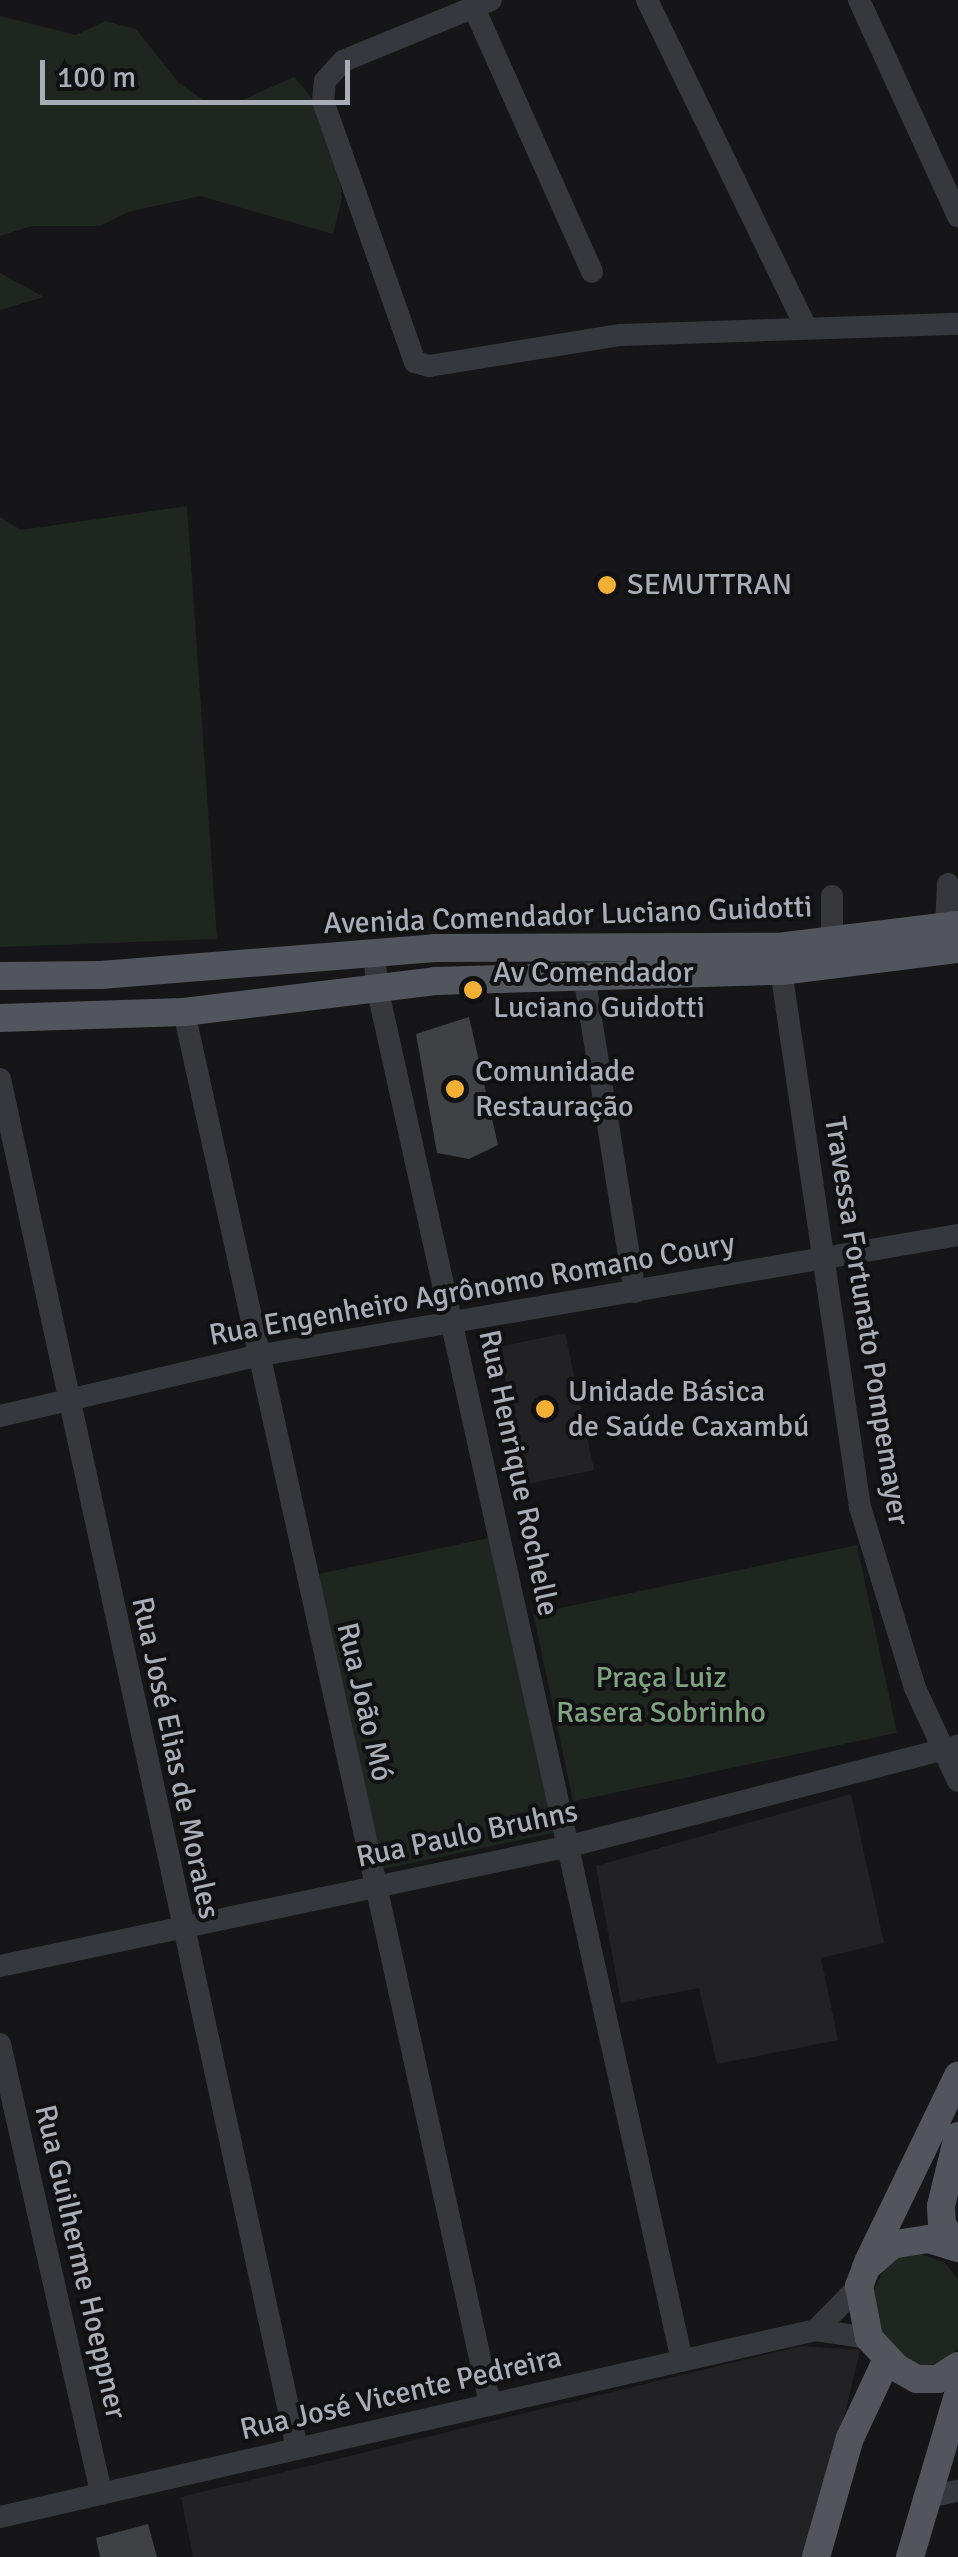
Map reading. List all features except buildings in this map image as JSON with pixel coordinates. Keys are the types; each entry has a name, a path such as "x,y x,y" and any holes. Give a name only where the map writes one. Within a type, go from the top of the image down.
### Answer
{"main road":[{"name":"Avenida Comendador Luciano Guidotti","path":"0,976 101,975 374,951 578,942 780,959 832,941 954,934"},
{"name":"Avenida Comendador Luciano Guidotti","path":"0,1018 184,1012 377,988 780,959 954,934"},
{"path":"816,2557 878,2349 862,2277 958,2076"},
{"path":"958,2136 941,2206 942,2226 958,2247"},
{"path":"862,2277 910,2239 958,2247"},
{"path":"878,2349 918,2378 938,2379 958,2366"},
{"path":"910,2557 924,2498 958,2394"}],"street":[{"path":"646,0 805,326"},
{"path":"860,0 958,216"},
{"path":"592,272 483,4 343,61 325,81 323,101 415,362 429,366 621,335 958,324"},
{"path":"948,884 954,934"},
{"path":"832,896 832,941"},
{"name":"Rua Henrique Rochelle","path":"374,951 377,988 682,2360"},
{"name":"Travessa Fortunato Pompemayer","path":"780,959 860,1507 915,1688 951,1750 958,1781"},
{"path":"584,976 635,1292"},
{"name":"Rua João Mó","path":"184,1012 490,2404"},
{"name":"Rua José Elias de Morales","path":"0,1079 66,1400 297,2448"},
{"name":"Rua Engenheiro Agrônomo Romano Coury","path":"0,1416 261,1355 958,1235"},
{"name":"Rua Paulo Bruhns","path":"0,1966 570,1846 951,1750"},
{"name":"Rua Guilherme Hoeppner","path":"0,2044 101,2494"},
{"path":"816,2330 862,2277"},
{"name":"Rua José Vicente Pedreira","path":"0,2517 816,2330 878,2349"},
{"path":"924,2498 958,2491"}],"shaded area":[{"name":"Unidade Básica de Saúde Caxambú","path":"565,1333 594,1470 528,1484 498,1347"},
{"path":"851,1794 884,1943 821,1958 838,2040 717,2064 699,1988 621,2003 596,1866"},
{"path":"801,2346 860,2350 811,2557 193,2557 181,2497"}],"green space":[{"path":"0,16 76,35 105,21 136,29 178,82 203,100 240,101 294,77 312,98 338,164 342,198 333,234 200,196 128,212 100,226 32,226 0,236"},
{"path":"0,273 44,297 0,310"},
{"path":"187,506 217,939 0,947 0,517 21,530"},
{"path":"493,1537 556,1832 377,1870 314,1575"},
{"name":"Praça Luiz Rasera Sobrinho","path":"857,1545 897,1733 573,1802 533,1614"},
{"path":"912,2251 944,2262 958,2279 958,2349 925,2373 888,2349 869,2300 889,2260"}],"place":[{"name":"SEMUTTRAN","path":"607,585"},
{"name":"Av Comendador Luciano Guidotti","path":"473,990"},
{"name":"Comunidade Restauração","path":"455,1089"},
{"name":"Unidade Básica de Saúde Caxambú","path":"545,1409"}]}
